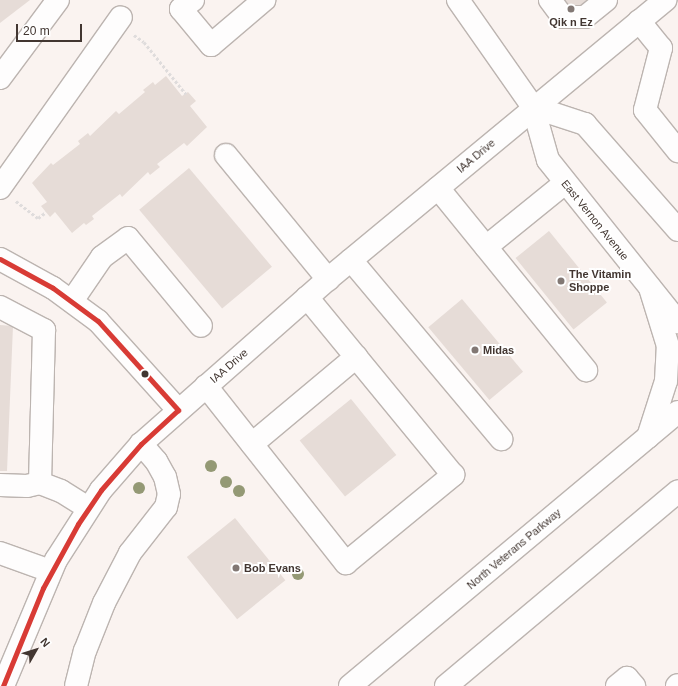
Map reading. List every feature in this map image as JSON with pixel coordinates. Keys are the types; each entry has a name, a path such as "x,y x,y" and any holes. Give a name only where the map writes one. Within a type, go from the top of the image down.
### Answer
{"main road":[{"path":"0,78 58,0"},
{"path":"193,0 181,9 211,45 264,0"},
{"name":"East Vernon Avenue","path":"458,0 533,107 548,160 678,322"},
{"path":"550,0 563,17 585,18 606,0"},
{"name":"IAA Drive","path":"3,678 50,572 88,508 141,444 328,279 533,107 639,21 661,1"},
{"path":"5,193 119,21"},
{"path":"639,21 660,48 645,110 677,148"},
{"path":"533,107 585,124 678,230"},
{"path":"226,155 328,279"},
{"path":"486,247 565,183"},
{"path":"438,188 586,370"},
{"path":"72,301 102,257 128,238 201,326"},
{"path":"0,259 72,301 118,340 178,410"},
{"path":"351,260 501,439"},
{"path":"648,437 666,381 668,346 650,288"},
{"path":"206,386 346,562 453,475 307,297"},
{"path":"0,307 44,330 40,483"},
{"path":"252,444 356,357"},
{"name":"North Veterans Parkway","path":"350,686 678,412"},
{"path":"76,686 85,650 104,603 130,553 166,507 169,494 165,477 156,461 141,444"},
{"path":"0,485 26,486 40,483 61,491 88,508"},
{"path":"446,686 678,491"},
{"path":"0,553 50,572"},
{"path":"617,686 627,678 634,686"}],"path":[{"path":"119,21 144,42 186,94"},
{"path":"5,193 38,218 46,212"}],"building":[{"path":"0,0 30,0 0,23"},
{"name":"Qik n Ez","path":"556,0 591,0 569,17"},
{"path":"166,76 182,96 188,92 196,101 190,106 207,127 187,146 184,143 157,164 160,167 150,175 148,172 122,197 120,194 92,216 94,219 86,225 84,223 72,233 55,212 50,217 41,206 47,202 32,183 51,163 53,165 80,144 78,141 88,133 90,136 116,111 119,114 145,92 143,90 153,82 155,85"},
{"path":"189,168 272,267 222,309 139,210"},
{"name":"The Vitamin Shoppe","path":"549,231 607,302 573,330 516,258"},
{"name":"Midas","path":"462,299 523,372 489,400 428,327"},
{"path":"0,325 13,326 7,471 0,471"},
{"path":"351,399 396,455 345,496 300,441"},
{"name":"Bob Evans","path":"235,518 285,580 237,619 187,557"}],"transit line":[{"path":"0,259 53,288 98,321 178,410"},
{"path":"3,686 43,588 78,524 101,490 141,444 178,410"}],"place":[{"name":"Qik n Ez","path":"571,9"},
{"name":"The Vitamin Shoppe","path":"561,281"},
{"name":"Midas","path":"475,350"},
{"name":"Bob Evans","path":"236,568"}]}
